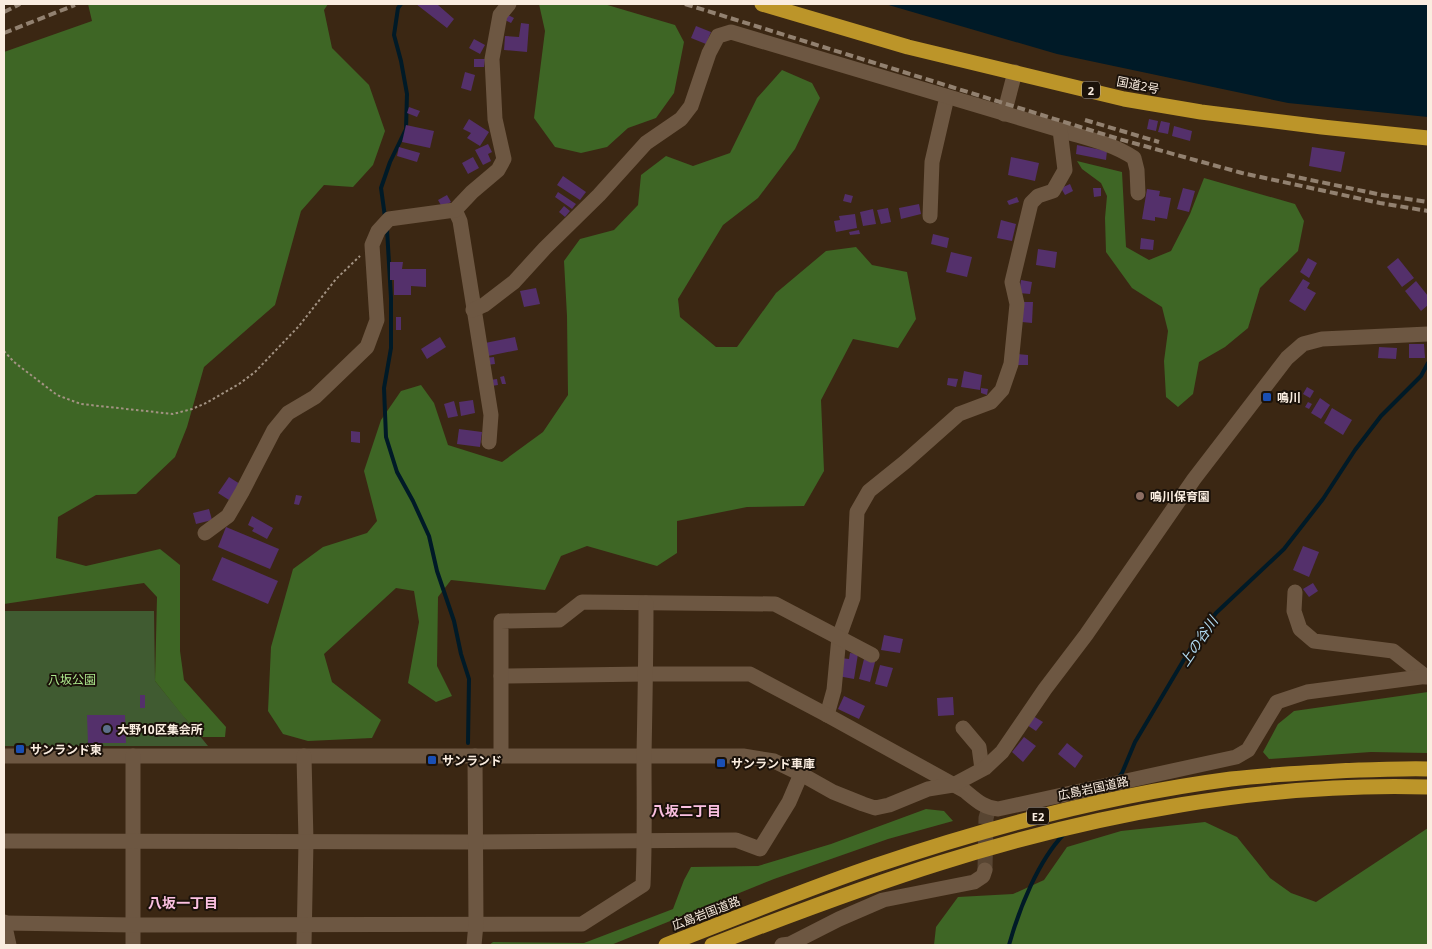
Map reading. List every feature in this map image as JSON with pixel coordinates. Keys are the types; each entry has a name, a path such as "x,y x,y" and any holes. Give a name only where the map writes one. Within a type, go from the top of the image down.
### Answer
{"highway":[{"name":"国道2号","path":"762,4 908,47 1124,99 1201,112 1428,138"},
{"name":"広島岩国道路","path":"666,945 825,883 877,865 990,829 1093,803 1231,779 1320,772 1428,769"},
{"name":"E2","path":"712,945 765,924 940,862 1094,822 1234,797 1321,789 1428,787"}],"street":[{"path":"205,533 228,516 274,430 288,413 315,397 367,347 377,320 372,245 378,231 389,219 455,210 472,192 498,170 504,159 495,119 492,59 500,15 509,4"},
{"path":"473,310 484,305 514,282 545,248 600,195 646,143 681,120 691,106 709,53 718,36 731,32 1098,141 1126,152 1134,158 1138,193"},
{"path":"1004,114 1015,72"},
{"path":"930,216 932,162 947,97"},
{"path":"827,715 834,690 839,637 853,598 857,512 869,491 906,462 959,414 991,402 1002,390 1011,364 1017,304 1012,282 1031,203 1038,196 1053,190 1065,170 1060,130"},
{"path":"455,210 460,221 491,416 489,442"},
{"path":"4,756 743,756 774,761 802,774 833,792 863,804 875,808 889,805 928,789 953,785 982,769 1002,752 1194,479 1287,358 1303,344 1322,339 1428,334"},
{"path":"1295,592 1294,611 1300,629 1314,641 1393,651 1427,677"},
{"path":"500,756 501,621 560,620 582,602 775,604 872,655"},
{"path":"9,945 4,922 134,925 582,924 643,885 645,841 646,603"},
{"path":"501,676 750,674 965,791 979,803 989,808 998,809 1236,758 1248,750 1277,702 1307,692 1427,677"},
{"path":"963,728 979,747 982,769"},
{"path":"132,756 133,945"},
{"path":"304,756 306,841 304,945"},
{"path":"474,945 476,924 475,756"},
{"path":"4,841 475,842 736,840 760,849 789,802 802,774"},
{"path":"782,945 790,944 883,900 974,882 983,876 986,870"}],"path":[{"path":"4,351 14,362 57,395 81,404 173,414 192,409 239,384 255,372 299,326 336,278 372,245"}],"green space":[{"path":"88,4 328,4 324,10 332,48 369,85 385,131 373,165 353,187 324,185 301,211 275,305 204,367 187,427 175,457 136,494 96,495 58,517 56,558 86,566 160,549 180,565 180,651 184,680 226,727 225,737 202,737 155,681 157,597 144,583 4,604 4,52 92,21"},
{"path":"539,4 604,4 675,25 684,42 674,93 656,118 628,128 607,147 581,153 555,147 534,118 545,31"},
{"path":"782,70 812,83 820,98 795,149 758,198 723,225 678,299 680,317 716,347 737,347 776,293 826,251 856,247 872,265 907,272 916,319 898,348 853,339 821,400 824,471 804,506 747,507 677,521 677,553 657,566 587,546 561,556 545,590 451,580 438,597 437,666 452,696 436,702 408,683 419,622 414,591 396,588 324,654 332,682 381,720 372,738 308,741 283,734 268,711 271,647 293,569 323,547 367,533 377,521 364,471 381,420 401,391 421,385 434,403 448,445 502,462 543,432 568,395 564,261 580,239 614,230 638,205 641,175 666,156 693,166 730,153 757,98"},
{"path":"1077,161 1122,172 1126,247 1149,260 1171,251 1190,214 1204,178 1295,204 1304,221 1298,251 1260,288 1248,328 1225,347 1199,362 1193,394 1178,407 1166,397 1164,361 1168,331 1162,307 1132,288 1106,252 1105,218 1107,196 1101,183 1082,169"},
{"name":"八坂公園","path":"4,611 154,611 155,681 208,746 4,746"},
{"path":"1428,692 1428,753 1371,752 1269,759 1263,752 1278,724 1294,711"},
{"path":"926,809 944,811 953,821 888,839 774,879 611,945 489,945 493,942 584,943 673,909 691,867 758,866 831,844"},
{"path":"1205,822 1237,837 1270,878 1291,893 1316,902 1428,828 1428,945 934,945 936,927 958,897 1013,894 1044,880 1067,847 1121,831"}],"water":[{"path":"885,4 1428,4 1428,117 1288,103 1057,54"}],"building":[{"path":"416,4 439,4 454,19 447,28"},
{"path":"506,14 514,18 511,23 503,19"},
{"path":"521,23 529,24 527,52 504,50 505,36 519,37"},
{"path":"696,26 711,32 706,44 691,38"},
{"path":"474,39 485,45 480,54 469,48"},
{"path":"474,59 485,59 484,67 474,67"},
{"path":"465,72 475,75 471,91 461,88"},
{"path":"409,107 420,111 417,117 407,113"},
{"path":"469,119 489,132 480,146 467,138 471,133 463,129"},
{"path":"1149,119 1158,121 1156,131 1147,129"},
{"path":"1161,121 1170,123 1168,134 1158,132"},
{"path":"406,125 434,131 430,148 402,142"},
{"path":"1174,126 1192,131 1190,141 1172,136"},
{"path":"488,144 492,152 488,154 491,161 483,165 475,150"},
{"path":"1077,145 1107,151 1106,160 1076,154"},
{"path":"399,147 420,153 417,162 397,156"},
{"path":"1312,147 1345,152 1341,172 1309,166"},
{"path":"473,157 479,168 468,174 462,163"},
{"path":"1011,157 1039,163 1035,181 1008,175"},
{"path":"563,176 586,192 580,200 557,185"},
{"path":"1070,184 1073,191 1065,195 1061,188"},
{"path":"1093,188 1101,188 1101,196 1094,197"},
{"path":"1183,188 1195,191 1189,212 1177,209"},
{"path":"1147,189 1160,191 1159,196 1171,198 1167,219 1155,217 1155,221 1142,219"},
{"path":"558,192 576,204 572,209 555,197"},
{"path":"845,194 853,196 851,203 843,201"},
{"path":"447,195 451,202 442,207 438,200"},
{"path":"1017,197 1019,202 1009,205 1007,201"},
{"path":"919,204 921,214 901,219 899,208"},
{"path":"564,206 570,211 565,217 559,212"},
{"path":"888,208 891,222 881,224 877,210"},
{"path":"873,209 876,224 863,226 860,212"},
{"path":"855,214 857,228 836,232 834,221 840,220 839,216"},
{"path":"1001,220 1016,224 1012,241 997,238"},
{"path":"859,230 860,234 850,235 849,232"},
{"path":"933,234 949,238 947,248 931,244"},
{"path":"1141,238 1154,240 1153,250 1140,249"},
{"path":"1038,249 1057,252 1055,268 1036,265"},
{"path":"951,252 972,257 967,277 946,272"},
{"path":"1308,258 1317,263 1309,278 1300,272"},
{"path":"1398,258 1414,278 1402,287 1387,267"},
{"path":"390,262 403,262 402,269 426,269 426,287 411,286 411,295 394,295 394,280 390,280"},
{"path":"1303,279 1310,283 1307,288 1316,293 1305,311 1289,301"},
{"path":"1021,280 1032,282 1030,294 1019,293"},
{"path":"1416,281 1428,296 1428,305 1421,311 1405,291"},
{"path":"536,288 540,304 524,307 520,291"},
{"path":"1023,302 1033,302 1032,323 1022,322"},
{"path":"396,317 401,317 401,330 396,330"},
{"path":"440,337 446,347 427,359 421,349"},
{"path":"515,337 518,350 488,356 485,343"},
{"path":"1409,344 1424,344 1425,358 1409,358"},
{"path":"1379,347 1397,348 1396,359 1378,358"},
{"path":"1017,354 1028,355 1028,365 1016,365"},
{"path":"494,357 495,364 486,365 485,358"},
{"path":"964,371 982,375 980,390 961,387"},
{"path":"504,376 506,384 502,384 500,377"},
{"path":"948,378 958,379 956,387 947,385"},
{"path":"497,379 498,385 491,386 490,380"},
{"path":"1307,387 1314,391 1310,398 1303,394"},
{"path":"981,388 988,389 987,395 981,393"},
{"path":"1320,398 1330,405 1321,419 1311,413"},
{"path":"473,400 475,413 461,416 459,402"},
{"path":"454,401 458,416 448,418 444,404"},
{"path":"1308,402 1312,404 1309,409 1305,407"},
{"path":"1332,408 1352,420 1343,435 1324,423"},
{"path":"459,429 482,432 480,447 457,444"},
{"path":"351,431 360,432 360,443 351,442"},
{"path":"229,477 240,484 229,500 218,493"},
{"path":"296,495 302,496 299,505 294,504"},
{"path":"209,509 212,520 196,524 193,513"},
{"path":"252,516 273,528 267,539 252,531 254,528 248,525"},
{"path":"226,527 279,549 270,569 218,547"},
{"path":"1303,546 1319,552 1309,577 1293,570"},
{"path":"222,557 278,581 268,604 212,580"},
{"path":"1313,583 1318,591 1309,597 1303,589"},
{"path":"884,635 903,639 900,653 881,650"},
{"path":"850,653 858,654 854,679 838,676 841,658 849,659"},
{"path":"864,659 875,662 870,682 859,679"},
{"path":"880,665 893,668 887,687 875,684"},
{"path":"140,695 145,695 145,708 140,708"},
{"path":"844,696 865,706 859,719 838,709"},
{"path":"953,697 954,715 938,716 937,698"},
{"name":"大野10区集会所","path":"87,715 125,715 126,743 88,743"},
{"path":"1033,716 1043,722 1036,731 1027,725"},
{"path":"1024,737 1036,746 1023,762 1012,752"},
{"path":"1067,743 1083,756 1075,768 1058,754"}],"waterway":[{"path":"385,217 381,188 390,162 406,129 407,94 394,35 398,8 401,4"},
{"path":"387,229 391,298 391,348 384,388 386,437 397,472 429,536 437,571 454,621 469,679 468,743"},
{"name":"上の谷川","path":"1119,777 1135,742 1195,641 1216,613 1284,549 1323,499 1355,450 1381,416 1421,376 1428,363"},
{"name":"上の谷川","path":"1009,945 1030,886 1046,858 1064,834"}],"tunnel":[{"path":"985,870 986,818 989,808"}],"railway":[{"path":"4,12 20,4"},
{"path":"685,4 1119,139 1242,173 1380,203 1428,211"},
{"path":"4,33 75,5"},
{"path":"1085,120 1159,142"},
{"path":"1287,175 1382,195 1428,202"}],"place":[{"name":"鳴川","path":"1267,397"},
{"name":"鳴川保育園","path":"1140,496"},
{"name":"大野10区集会所","path":"107,729"},
{"name":"サンランド東","path":"20,749"},
{"name":"サンランド","path":"432,760"},
{"name":"サンランド車庫","path":"721,763"}],"district":[{"name":"八坂二丁目","path":"686,810"},
{"name":"八坂一丁目","path":"183,902"}]}
